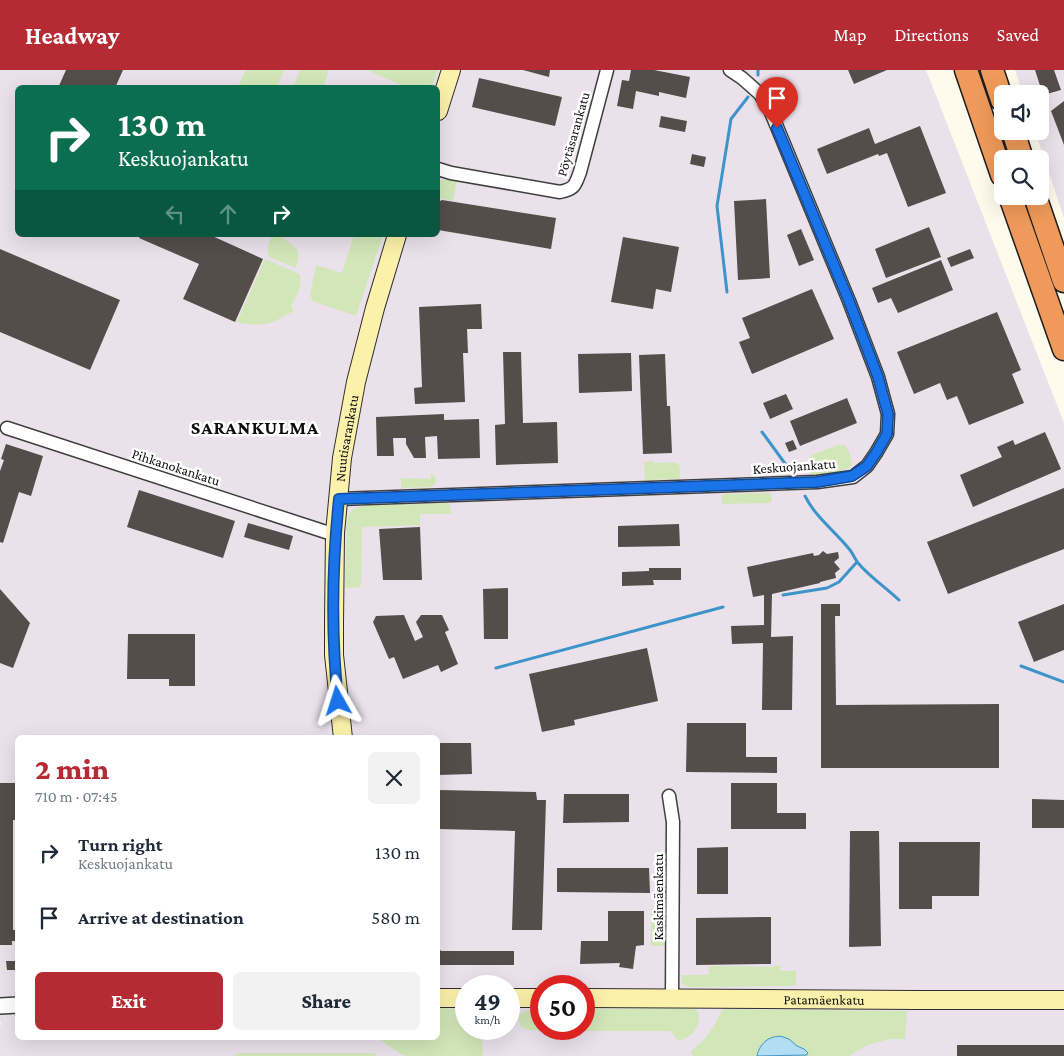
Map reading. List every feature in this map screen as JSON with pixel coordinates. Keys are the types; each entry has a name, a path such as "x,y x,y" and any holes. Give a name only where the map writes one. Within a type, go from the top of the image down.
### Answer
{"highway":[{"path":"966,70 994,151"},
{"path":"992,70 997,85"},
{"path":"1013,205 1064,349"},
{"path":"1038,205 1064,281"}],"main road":[{"path":"440,105 451,70"},
{"name":"Nuutisarankatu","path":"343,735 334,655 335,533 342,458 356,382 375,308 396,237"},
{"path":"440,998 455,998"},
{"name":"Patamäenkatu","path":"595,998 1064,1000"}],"street":[{"name":"Pöytäsarankatu","path":"440,170 560,192 572,189 580,172 607,70"},
{"name":"Keskuojankatu","path":"339,499 817,482 852,476 867,466 887,434 888,414 878,377 849,301 770,110 760,94 730,70"},
{"name":"Pihkanokankatu","path":"7,428 326,532 335,533"},
{"name":"Kaskimäenkatu","path":"669,796 673,822 672,998"},
{"path":"0,1006 15,1005"}],"shaded area":[{"path":"0,70 926,70 1064,423 1064,1056 0,1056"},
{"path":"1015,70 1064,70 1064,218 1049,173 1049,150 1041,150 1038,140 1049,140 1049,85 1020,85"}],"green space":[{"path":"246,70 284,70 278,85 239,85"},
{"path":"300,70 329,70 324,85 294,85"},
{"path":"367,70 438,70 433,85 401,85"},
{"path":"440,181 457,181 453,201 440,198"},
{"path":"271,237 283,237 293,245 298,252 296,268 271,258 268,255 268,246"},
{"path":"353,237 382,237 356,316 313,301 310,295 316,265 342,273"},
{"path":"265,259 299,274 300,286 291,306 294,310 280,319 260,325 237,322"},
{"path":"839,445 844,445 849,451 851,466 832,474 811,475 809,472 809,457"},
{"path":"654,461 654,463 678,464 680,478 645,480 644,462"},
{"path":"431,474 434,475 436,480 435,484 430,487 401,488 401,478 430,479"},
{"path":"769,493 772,499 768,503 722,504 721,501 723,494"},
{"path":"447,503 450,505 451,514 420,514 420,525 362,527 361,585 360,587 345,587 347,520 351,511 361,506"},
{"path":"651,909 664,909 664,946 651,946"},
{"path":"780,965 781,971 796,971 796,985 689,987 681,981 682,975 709,975 709,966 774,967"},
{"path":"440,1008 455,1009 455,1040 482,1040 483,1056 404,1056 380,1040 440,1040"},
{"path":"692,1008 696,1009 699,1020 696,1030 692,1034 678,1041 671,1031 595,1031 595,1009"},
{"path":"723,1009 907,1011 905,1039 889,1039 867,1045 849,1056 692,1056 691,1051 705,1039"},
{"path":"530,1010 530,1030 521,1027 520,1025 520,1014"},
{"path":"238,1053 374,1053 377,1056 234,1056"}],"water":[{"path":"780,1036 789,1039 804,1049 808,1053 807,1055 757,1056 760,1048 766,1041"}],"building":[{"path":"66,70 123,70 116,85 59,85"},
{"path":"523,70 550,70 549,77"},
{"path":"631,70 654,70 690,77 686,98 659,92 659,96 636,91 633,109 617,106 622,80 629,81"},
{"path":"848,70 887,70 854,84"},
{"path":"1035,70 1054,70 1061,90 1049,93 1049,85 1040,85"},
{"path":"479,78 562,97 555,126 472,107"},
{"path":"1064,101 1064,145 1051,111"},
{"path":"661,116 687,121 685,132 659,127"},
{"path":"920,126 946,193 908,207 887,153 879,156 878,154 827,174 817,149 869,128 875,144"},
{"path":"692,154 706,157 704,167 690,164"},
{"path":"766,199 770,278 738,280 734,201"},
{"path":"440,201 556,218 551,249 440,230"},
{"path":"929,227 941,257 886,278 875,249"},
{"path":"801,229 814,260 799,266 787,235"},
{"path":"214,237 263,259 235,322 183,299 199,264 139,238"},
{"path":"623,237 679,247 671,292 656,289 653,309 611,302"},
{"path":"0,249 120,300 90,370 0,332"},
{"path":"970,249 974,258 951,267 947,258"},
{"path":"941,260 953,290 898,313 891,298 878,303 872,288"},
{"path":"812,289 834,339 752,374 739,342 750,338 742,318"},
{"path":"481,304 482,329 467,329 468,353 463,353 465,402 415,404 414,388 422,387 419,307"},
{"path":"997,312 1021,370 1012,374 1024,403 969,425 957,396 947,400 940,383 914,394 897,352"},
{"path":"503,352 521,352 523,423 557,422 558,463 496,465 495,425 505,424"},
{"path":"631,353 632,391 579,393 578,354"},
{"path":"665,354 667,406 670,406 672,453 643,454 639,355"},
{"path":"786,394 793,409 770,419 763,403"},
{"path":"847,398 857,423 800,446 790,421"},
{"path":"444,414 444,420 479,419 480,458 438,459 437,436 425,437 426,458 414,458 406,444 406,438 393,438 394,456 377,456 376,417"},
{"path":"1045,432 1061,469 973,507 960,475 1002,457 997,447 1013,440 1015,445"},
{"path":"793,440 797,449 789,452 785,443"},
{"path":"6,444 43,456 31,496 19,492 3,543 0,542 0,471 4,460 1,459"},
{"path":"1064,488 1064,549 948,594 927,542"},
{"path":"139,490 235,521 223,558 127,527"},
{"path":"248,523 293,536 289,550 244,537"},
{"path":"679,524 680,546 618,547 618,526"},
{"path":"420,527 422,580 383,580 379,529"},
{"path":"823,551 827,554 838,552 839,558 834,562 840,569 835,573 836,578 772,594 771,637 793,636 792,710 762,710 763,643 732,644 731,626 764,625 764,595 753,597 747,567 813,553 814,556 819,555"},
{"path":"649,568 681,568 681,580 653,580 654,585 622,586 622,572 649,571"},
{"path":"508,588 508,639 484,639 483,589"},
{"path":"0,589 30,623 13,668 0,663"},
{"path":"821,604 840,604 840,616 835,616 836,705 999,704 999,768 821,768"},
{"path":"1064,604 1064,650 1034,662 1018,622"},
{"path":"404,615 415,641 423,637 416,622 421,615 442,615 449,630 445,632 458,664 441,672 438,665 403,679 394,657 389,659 373,622 376,616"},
{"path":"128,634 195,634 195,686 169,686 169,679 127,679"},
{"path":"647,648 658,701 574,720 575,725 542,732 529,674"},
{"path":"687,723 746,723 746,757 777,757 777,773 686,772"},
{"path":"440,743 471,743 472,774 440,775"},
{"path":"0,783 15,783 13,930 15,930 15,941 12,941 12,945 0,945"},
{"path":"731,783 777,783 777,813 806,813 806,829 731,829"},
{"path":"440,790 536,792 537,800 546,800 542,930 512,930 515,831 440,829"},
{"path":"564,794 629,794 629,822 563,823"},
{"path":"1032,799 1064,800 1064,828 1032,828"},
{"path":"850,831 879,831 881,946 849,947"},
{"path":"899,842 980,842 979,896 932,896 932,909 899,909"},
{"path":"728,847 728,894 697,894 697,848"},
{"path":"557,868 649,868 650,893 557,892"},
{"path":"608,911 644,911 644,945 636,946 633,969 619,967 620,963 580,964 581,941 608,941"},
{"path":"771,917 771,964 696,965 696,918"},
{"path":"440,950 514,951 514,965 440,965"},
{"path":"6,961 15,961 15,970 7,970"},
{"path":"957,1045 1064,1045 1064,1056 957,1056"}],"waterway":[{"path":"758,70 758,75"},
{"path":"727,292 717,206 731,119 748,97"},
{"path":"762,432 789,469"},
{"path":"805,496 820,518 850,550 858,563 899,600"},
{"path":"783,595 827,588 839,582 857,562"},
{"path":"496,668 723,607"},
{"path":"1021,666 1064,682"}],"district":[{"name":"SARANKULMA","path":"255,427"}],"route":[{"path":"338,701 334,655 334,593 335,533 339,499 817,482 852,476 867,466 887,434 888,414 878,377 849,301 777,128"}]}
